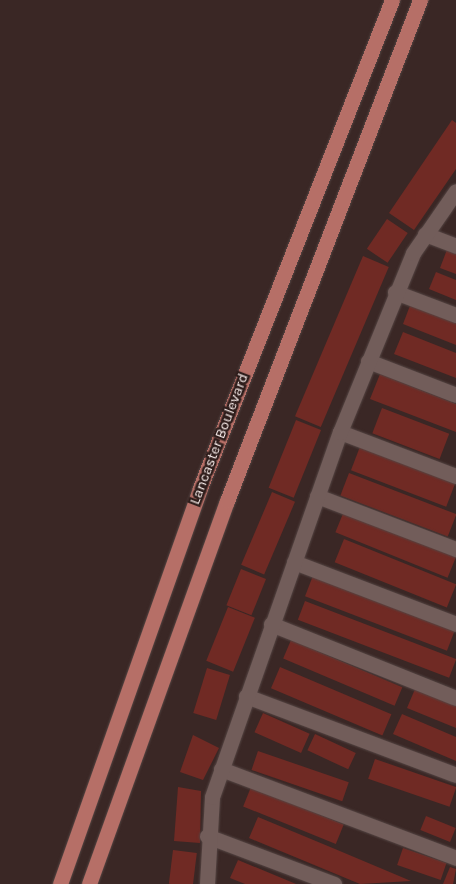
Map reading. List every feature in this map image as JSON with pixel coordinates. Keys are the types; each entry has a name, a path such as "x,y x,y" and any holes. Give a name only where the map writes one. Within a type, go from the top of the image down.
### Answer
{"main road":[{"name":"Lancaster Boulevard","path":"60,884 200,488 392,0"},
{"name":"Lancaster Boulevard","path":"89,884 226,501 420,0"}],"street":[{"path":"207,884 207,836 222,769 317,496 395,292 425,234 456,191"},
{"path":"425,234 456,246"},
{"path":"395,292 456,315"},
{"path":"368,361 456,395"},
{"path":"340,432 456,476"},
{"path":"317,496 456,549"},
{"path":"294,562 456,624"},
{"path":"272,624 456,698"},
{"path":"246,696 456,775"},
{"path":"222,769 456,858"},
{"path":"207,836 334,884"}],"building":[{"path":"452,120 456,123 456,169 414,230 389,213"},
{"path":"387,219 408,233 388,263 367,249"},
{"path":"448,247 456,251 456,274 440,268"},
{"path":"363,256 389,267 321,427 295,416"},
{"path":"436,272 456,280 456,300 429,289"},
{"path":"411,303 456,321 456,345 403,324"},
{"path":"403,332 456,353 456,378 394,354"},
{"path":"380,374 456,404 456,432 370,399"},
{"path":"382,408 449,434 440,459 372,433"},
{"path":"296,420 321,430 294,498 269,488"},
{"path":"361,444 456,480 446,507 351,470"},
{"path":"349,473 456,514 448,537 340,495"},
{"path":"272,492 295,502 264,574 241,565"},
{"path":"344,511 456,556 448,578 335,532"},
{"path":"344,539 456,584 447,608 335,562"},
{"path":"241,569 266,579 251,615 226,605"},
{"path":"314,573 456,627 447,651 305,596"},
{"path":"305,601 456,659 449,678 298,620"},
{"path":"228,607 255,618 233,672 206,661"},
{"path":"291,640 402,687 395,706 283,658"},
{"path":"280,667 391,714 382,735 271,688"},
{"path":"207,668 230,675 216,720 193,713"},
{"path":"415,689 456,706 456,728 407,708"},
{"path":"263,713 310,734 301,753 254,732"},
{"path":"402,714 456,737 456,761 393,734"},
{"path":"315,734 356,753 348,769 307,750"},
{"path":"193,735 219,748 203,780 180,772"},
{"path":"258,751 349,782 342,801 251,770"},
{"path":"375,759 456,787 449,807 368,779"},
{"path":"178,787 201,791 200,843 174,841"},
{"path":"251,787 344,824 336,844 243,806"},
{"path":"426,816 456,828 450,842 420,830"},
{"path":"258,817 411,881 360,884 249,838"},
{"path":"403,848 446,863 441,880 397,865"},
{"path":"173,850 197,853 193,884 169,884"},
{"path":"238,860 296,884 245,884 230,878"},
{"path":"450,867 456,869 453,884 443,884"}]}
